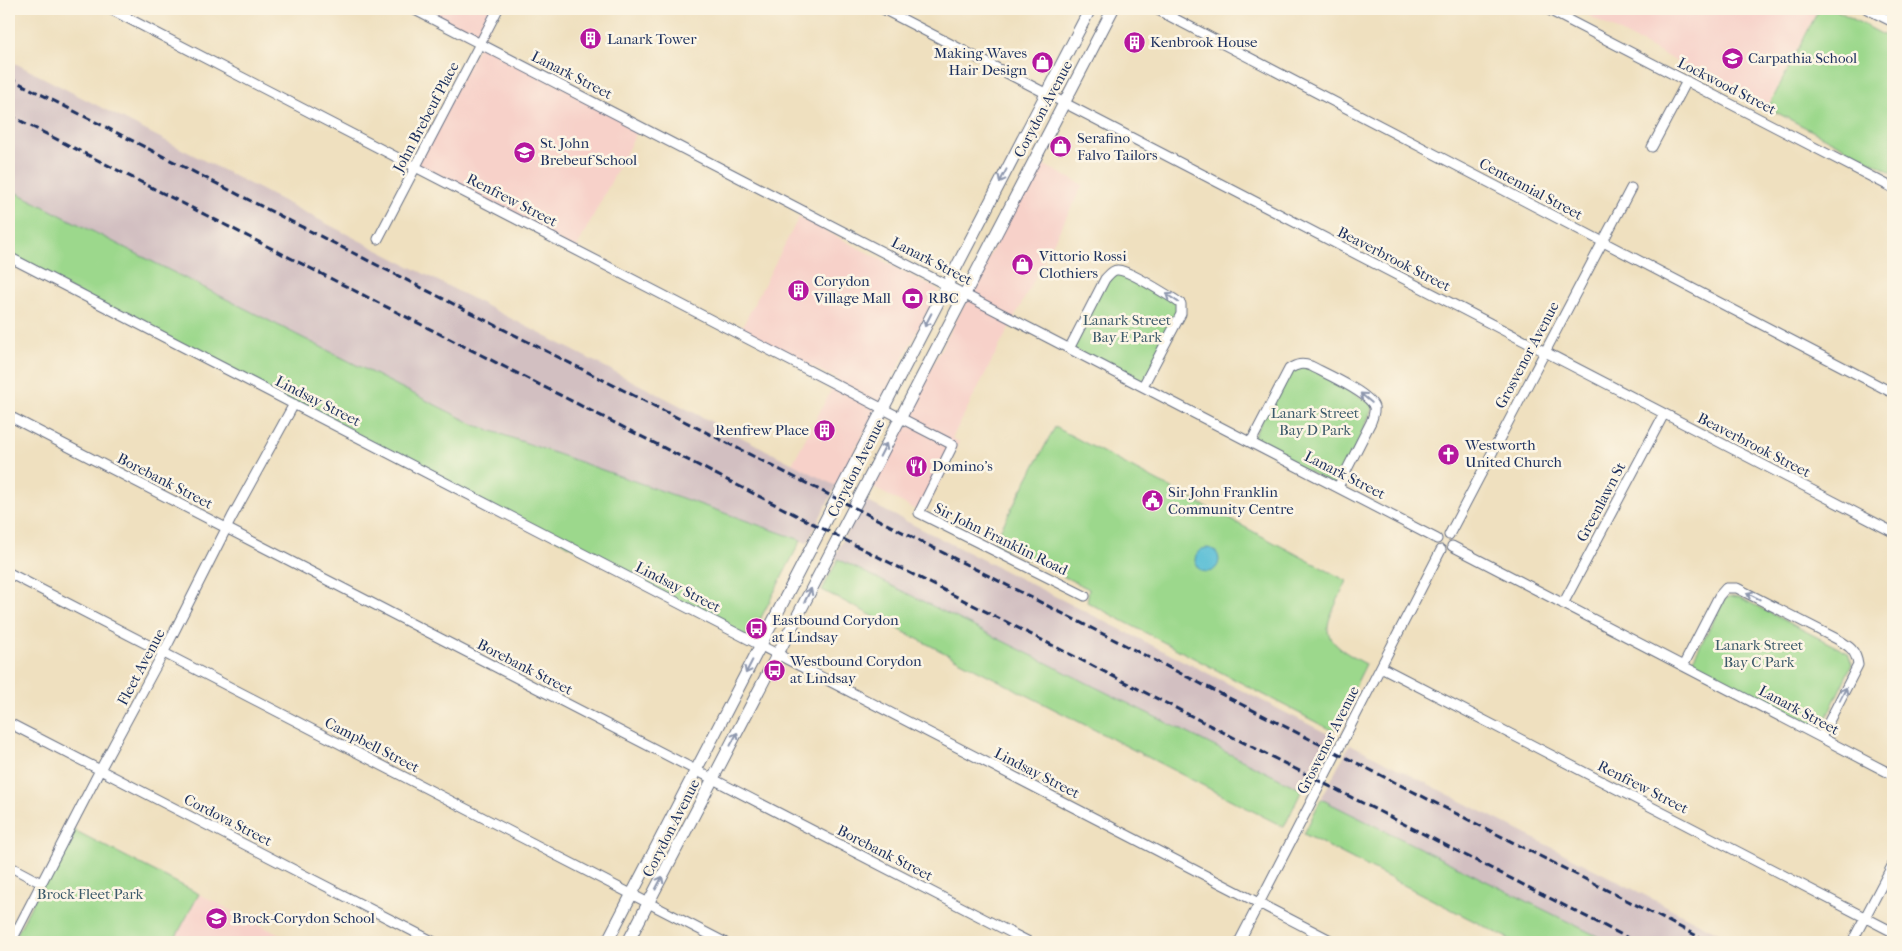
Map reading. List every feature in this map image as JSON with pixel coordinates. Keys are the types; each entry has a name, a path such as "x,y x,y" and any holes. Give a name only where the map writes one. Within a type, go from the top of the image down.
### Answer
{"main road":[{"name":"Corydon Avenue","path":"606,942 1090,9"},
{"name":"Corydon Avenue","path":"628,942 1113,9"}],"street":[{"name":"Renfrew Street","path":"110,9 953,445"},
{"name":"Lanark Street","path":"413,9 1437,538"},
{"name":"John Brebeuf Place","path":"378,238 498,9"},
{"name":"Beaverbrook Street","path":"883,9 1893,532"},
{"name":"Centennial Street","path":"1156,9 1893,393"},
{"name":"Lockwood Street","path":"1547,9 1893,188"},
{"path":"1867,9 1893,22"},
{"path":"1652,147 1687,81"},
{"name":"Grosvenor Avenue","path":"1448,535 1630,188"},
{"name":"Lindsay Street","path":"9,257 1334,942"},
{"path":"1070,347 1105,279 1112,272 1118,270 1127,272 1181,304 1181,314 1143,386"},
{"path":"1251,442 1289,369 1296,364 1310,366 1361,393 1369,398 1374,405 1374,414 1371,422 1338,487"},
{"name":"Fleet Avenue","path":"11,942 100,770 164,653 227,528 294,404"},
{"name":"Greenlawn St","path":"1563,604 1664,414"},
{"name":"Borebank Street","path":"9,416 1029,942"},
{"name":"Sir John Franklin Road","path":"953,445 919,513 1085,596"},
{"path":"1441,535 1448,535 1453,541 1452,546 1448,550 1441,550 1436,544 1437,538 1441,535"},
{"name":"Lanark Street","path":"1452,546 1893,776"},
{"name":"Grosvenor Avenue","path":"1239,942 1441,550"},
{"name":"Campbell Street","path":"9,573 724,942"},
{"path":"1683,666 1719,596 1726,588 1737,588 1820,631 1850,647 1856,655 1858,665 1821,738"},
{"name":"Renfrew Street","path":"1381,667 1893,932"},
{"name":"Cordova Street","path":"9,723 434,942"},
{"path":"1852,942 1893,864"},
{"path":"9,866 41,883"}],"shaded area":[{"path":"413,9 498,9 480,43"},
{"name":"Carpathia School","path":"1576,9 1818,9 1766,108"},
{"name":"St. John Brebeuf School","path":"480,43 640,126 576,249 415,167"},
{"path":"9,60 836,486 807,543 475,425 9,189"},
{"path":"1038,162 1083,185 952,438 959,442 924,514 870,486"},
{"path":"799,217 939,290 836,486 792,464 837,379 740,331"},
{"path":"864,500 1336,738 1308,793 834,557"},
{"path":"1350,744 1736,942 1609,942 1321,799"},
{"name":"Brock-Corydon School","path":"199,894 294,942 173,942"}],"green space":[{"path":"1819,9 1834,9 1893,40 1893,173 1768,108"},
{"path":"9,189 475,425 801,540 750,639 9,257"},
{"name":"Lanark Street Bay E Park","path":"1118,269 1181,304 1143,386 1070,347 1105,279"},
{"name":"Lanark Street Bay D Park","path":"1304,364 1374,405 1338,487 1251,442 1284,376"},
{"path":"1055,427 1347,581 1333,610 1328,630 1330,638 1337,646 1366,664 1333,731 1087,602 1089,589 994,542"},
{"path":"838,559 1302,790 1284,827 822,590"},
{"name":"Lanark Street Bay C Park","path":"1731,596 1739,597 1848,653 1852,664 1820,731 1690,665 1725,599"},
{"path":"1321,799 1609,942 1515,942 1304,834"},
{"name":"Brock Fleet Park","path":"70,828 199,894 173,942 13,942"}],"water":[{"path":"1207,548 1215,552 1219,560 1215,568 1207,572 1199,568 1195,560 1199,552"}],"railway":[{"path":"9,78 1709,942"},
{"path":"9,115 1636,942"}],"place":[{"name":"Lanark Tower","path":"591,39"},
{"name":"Kenbrook House","path":"1134,42"},
{"name":"Carpathia School","path":"1732,58"},
{"name":"Making Waves Hair Design","path":"1043,62"},
{"name":"Serafino Falvo Tailors","path":"1061,147"},
{"name":"St. John Brebeuf School","path":"524,152"},
{"name":"Vittorio Rossi Clothiers","path":"1023,265"},
{"name":"Corydon Village Mall","path":"798,290"},
{"name":"RBC","path":"912,298"},
{"name":"Renfrew Place","path":"825,430"},
{"name":"Westworth United Church","path":"1449,454"},
{"name":"Domino's","path":"916,466"},
{"name":"Sir John Franklin Community Centre","path":"1152,501"},
{"name":"Eastbound Corydon at Lindsay","path":"756,629"},
{"name":"Westbound Corydon at Lindsay","path":"774,670"},
{"name":"Brock-Corydon School","path":"216,918"}]}
